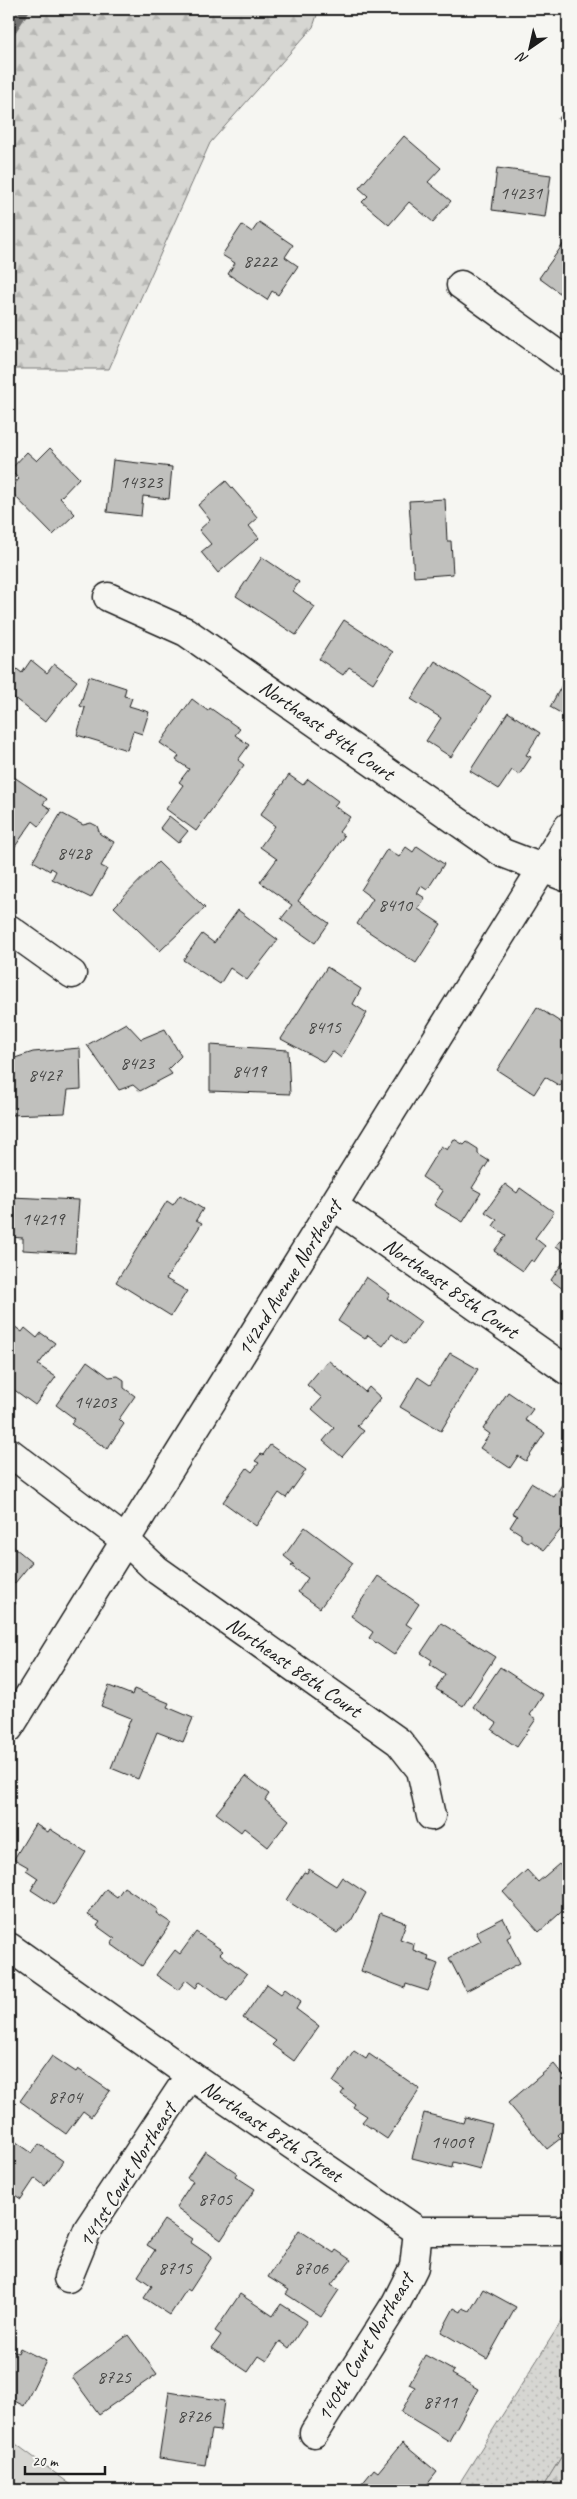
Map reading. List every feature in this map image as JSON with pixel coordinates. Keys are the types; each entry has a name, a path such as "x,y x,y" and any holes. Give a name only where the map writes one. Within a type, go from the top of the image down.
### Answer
{"street":[{"path":"460,285 568,362"},
{"name":"Northeast 84th Court","path":"108,598 186,632 503,853 568,878"},
{"name":"142nd Avenue Northeast","path":"9,1728 568,827"},
{"path":"9,929 72,974"},
{"name":"Northeast 85th Court","path":"334,1206 568,1371"},
{"name":"Northeast 86th Court","path":"9,1452 125,1540 157,1570 399,1742 421,1770 431,1816"},
{"name":"Northeast 87th Street","path":"9,1947 190,2075 418,2230"},
{"name":"141st Court Northeast","path":"68,2278 88,2229 190,2075"},
{"path":"418,2230 565,2230"},
{"name":"140th Court Northeast","path":"314,2434 396,2303 414,2267 418,2230"}],"green space":[{"path":"9,9 319,9 313,27 210,143 109,369 9,369"},
{"path":"568,2311 568,2446 541,2490 455,2490"},
{"path":"9,2439 78,2490 9,2490"},
{"path":"568,2446 568,2490 541,2490"}],"building":[{"path":"568,113 568,139 558,118"},
{"path":"404,136 441,168 428,182 451,201 433,222 409,202 389,225 362,202 368,196 359,188"},
{"path":"497,168 551,175 545,217 492,210"},
{"path":"259,222 293,245 285,257 298,266 278,295 272,291 267,300 228,274 235,263 222,255 242,225 252,232"},
{"path":"564,243 568,246 568,299 539,278"},
{"path":"50,448 79,478 60,498 75,514 53,535 9,490 19,479 10,470 27,452 37,461"},
{"path":"113,460 172,467 169,499 143,496 141,516 107,512"},
{"path":"226,481 258,518 249,526 259,538 218,573 201,552 211,544 199,530 210,520 198,505"},
{"path":"445,499 447,541 451,541 453,574 414,577 409,501"},
{"path":"262,557 299,582 293,591 315,607 296,635 236,596"},
{"path":"344,620 393,652 373,683 349,667 343,675 319,659"},
{"path":"31,660 47,673 54,664 77,681 45,722 9,694 12,691 9,688 9,663 22,673"},
{"path":"435,661 491,696 451,757 426,741 441,718 411,699"},
{"path":"568,674 568,711 566,716 550,707"},
{"path":"89,676 126,688 124,696 132,698 129,706 149,712 142,734 133,731 127,750 77,735 85,708 80,706"},
{"path":"192,699 208,711 210,708 240,729 235,735 249,745 238,760 244,765 196,831 166,809 183,785 179,782 189,769 176,760 179,756 160,743"},
{"path":"508,712 540,733 526,755 531,757 519,775 512,770 499,789 470,771"},
{"path":"289,775 303,785 308,779 338,801 334,806 350,817 339,832 344,836 298,901 329,923 315,943 281,919 292,905 260,882 277,859 260,847 275,826 260,815"},
{"path":"14,777 47,799 43,804 51,809 39,826 33,821 9,855 9,784"},
{"path":"61,813 83,825 91,823 97,826 100,834 114,842 101,866 107,869 91,898 52,879 56,871 51,868 50,871 33,861"},
{"path":"169,816 188,831 178,843 160,828"},
{"path":"417,846 444,864 427,890 421,886 417,893 425,898 418,909 441,924 416,963 357,924 373,899 361,890 387,849 399,857 406,847 413,852"},
{"path":"158,862 205,908 160,951 114,907"},
{"path":"238,910 278,940 247,980 230,968 220,984 183,960 202,934 214,943"},
{"path":"327,967 361,989 353,1004 367,1013 341,1058 332,1051 324,1062 281,1039"},
{"path":"537,1007 568,1027 568,1077 560,1086 545,1077 534,1094 497,1070"},
{"path":"126,1023 141,1039 165,1029 181,1056 168,1069 172,1074 140,1091 133,1085 119,1090 87,1045"},
{"path":"210,1045 288,1050 290,1094 210,1091"},
{"path":"80,1048 81,1089 68,1090 65,1113 9,1115 9,1060 33,1052"},
{"path":"454,1139 464,1145 467,1142 478,1149 478,1154 489,1161 472,1188 481,1193 463,1222 434,1205 443,1191 422,1177 441,1146 447,1150"},
{"path":"505,1184 517,1193 520,1188 554,1212 535,1238 545,1246 534,1262 531,1260 523,1271 494,1251 506,1235 493,1226 497,1220 485,1212"},
{"path":"180,1195 203,1209 196,1220 202,1223 166,1279 187,1291 171,1316 116,1282 167,1201 173,1205"},
{"path":"11,1197 79,1200 75,1253 23,1250 23,1238 9,1237 9,1199"},
{"path":"568,1230 568,1255 556,1246"},
{"path":"568,1255 568,1293 551,1280"},
{"path":"366,1277 390,1294 387,1298 421,1322 405,1344 392,1334 383,1346 368,1335 365,1339 338,1321"},
{"path":"10,1323 22,1332 25,1328 37,1338 41,1333 55,1343 38,1365 56,1377 35,1405 9,1386"},
{"path":"450,1353 478,1369 441,1431 400,1407 418,1377 430,1385"},
{"path":"328,1360 365,1392 369,1387 381,1398 357,1426 364,1431 342,1457 323,1441 334,1428 312,1409 322,1398 307,1385"},
{"path":"87,1361 109,1377 118,1376 124,1380 124,1388 135,1396 119,1419 124,1424 107,1449 71,1424 75,1419 56,1405"},
{"path":"508,1392 533,1409 525,1420 545,1433 526,1461 518,1456 510,1468 480,1448 490,1434 483,1429"},
{"path":"270,1445 306,1470 286,1498 279,1493 256,1526 223,1502 247,1468 252,1472 259,1463 255,1461 261,1454 263,1455"},
{"path":"531,1483 554,1497 563,1483 568,1486 568,1530 563,1527 544,1550 531,1541 528,1543 521,1538 521,1534 510,1527 517,1516 512,1513"},
{"path":"305,1527 353,1563 320,1608 298,1592 308,1578 291,1566 294,1564 284,1556"},
{"path":"9,1543 32,1562 15,1583 12,1580 9,1584"},
{"path":"378,1576 419,1604 406,1624 412,1628 394,1655 369,1638 373,1632 351,1616"},
{"path":"9,1597 16,1603 9,1612"},
{"path":"441,1623 495,1657 463,1706 436,1689 445,1674 430,1664 432,1660 421,1653"},
{"path":"500,1667 543,1695 530,1715 536,1719 517,1747 492,1730 497,1723 473,1707"},
{"path":"109,1686 132,1695 134,1689 169,1703 167,1707 193,1718 183,1742 157,1732 138,1779 111,1768 131,1718 101,1706"},
{"path":"246,1776 269,1794 265,1800 289,1820 268,1847 244,1828 241,1832 216,1813"},
{"path":"35,1824 48,1832 50,1829 86,1852 54,1905 31,1890 38,1878 26,1870 28,1867 14,1859"},
{"path":"559,1864 568,1874 568,1906 539,1932 503,1892 527,1870 538,1882"},
{"path":"309,1869 336,1886 342,1877 366,1893 351,1921 337,1933 286,1900 304,1872 307,1873"},
{"path":"124,1887 158,1910 156,1913 171,1923 142,1966 111,1944 115,1939 97,1926 100,1922 88,1915 106,1889 117,1897"},
{"path":"380,1913 406,1923 400,1939 414,1944 413,1950 429,1956 428,1960 438,1964 428,1991 406,1984 405,1988 361,1971"},
{"path":"503,1918 512,1935 507,1938 520,1963 466,1991 449,1958 481,1941 476,1932"},
{"path":"196,1932 223,1951 220,1954 247,1974 227,2001 200,1981 196,1988 186,1980 178,1990 156,1975 175,1950 180,1954"},
{"path":"267,1984 281,1994 285,1989 301,2001 296,2009 319,2026 294,2061 272,2045 276,2041 243,2018"},
{"path":"354,2051 366,2059 369,2054 420,2089 387,2139 362,2122 367,2116 353,2107 355,2104 341,2094 344,2090 333,2082"},
{"path":"52,2056 76,2072 78,2069 110,2091 91,2117 83,2111 66,2134 20,2101"},
{"path":"554,2064 568,2081 568,2126 558,2135 561,2138 547,2149 508,2103"},
{"path":"424,2113 463,2123 465,2117 492,2124 480,2169 453,2162 452,2168 412,2158"},
{"path":"9,2137 32,2153 39,2144 63,2161 45,2186 35,2178 21,2199 13,2194 9,2200"},
{"path":"205,2151 237,2173 235,2176 255,2189 221,2240 176,2207 193,2181 187,2178"},
{"path":"164,2220 192,2239 190,2242 212,2257 190,2291 187,2289 170,2315 144,2298 152,2286 138,2276 155,2250 147,2245"},
{"path":"299,2230 334,2253 336,2250 351,2260 331,2285 339,2290 321,2317 286,2294 289,2290 268,2277"},
{"path":"483,2289 516,2307 487,2359 441,2332 454,2308 461,2312 463,2308 470,2311"},
{"path":"240,2294 273,2316 281,2304 307,2321 289,2348 280,2341 267,2361 259,2356 248,2372 212,2348 221,2335 215,2331"},
{"path":"128,2335 157,2374 99,2414 72,2377"},
{"path":"9,2348 18,2353 20,2348 46,2361 24,2406 9,2398"},
{"path":"425,2355 454,2371 452,2374 478,2389 449,2441 401,2412 415,2387 409,2384"},
{"path":"169,2392 224,2401 220,2431 211,2430 205,2465 159,2458"},
{"path":"402,2443 437,2472 426,2486 429,2488 427,2490 357,2490 374,2469 378,2472"}],"waterway":[{"path":"9,35 26,9"}]}
